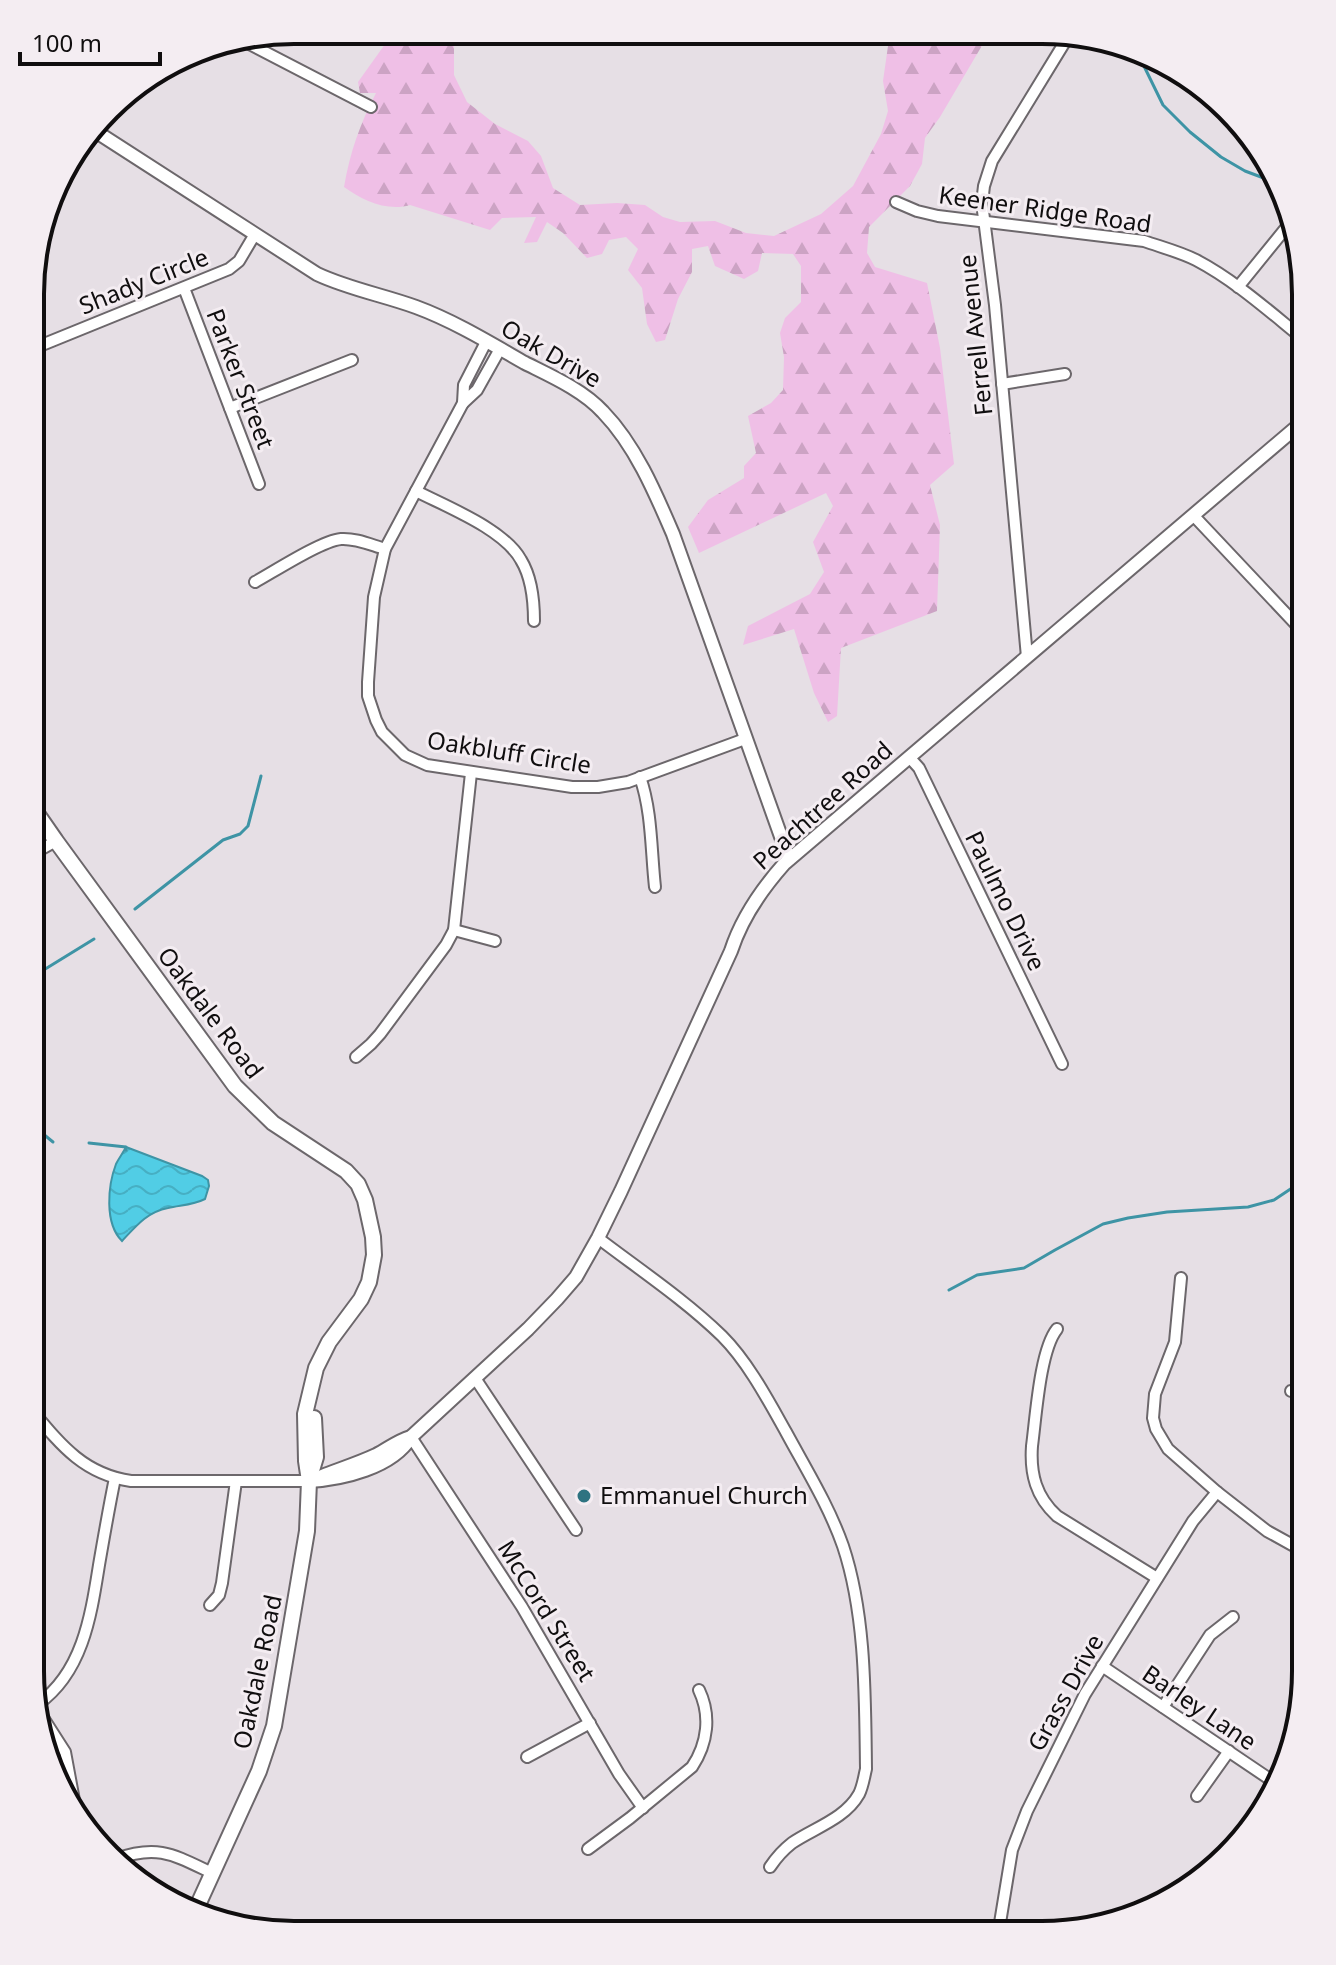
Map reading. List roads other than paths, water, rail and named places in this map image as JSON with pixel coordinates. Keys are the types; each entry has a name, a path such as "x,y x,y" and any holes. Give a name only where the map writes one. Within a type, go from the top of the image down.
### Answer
{"main road":[{"name":"Oakdale Road","path":"44,824 235,1086 273,1123 346,1171 358,1184 373,1237 374,1255 369,1282 361,1299 329,1342 314,1374 310,1400 314,1414 316,1457 309,1481 307,1531 274,1726 259,1771 199,1902"}],"street":[{"name":"Ferrell Avenue","path":"1027,657 995,305 982,203 992,161 1063,45"},
{"path":"255,47 371,107"},
{"name":"Oak Drive","path":"101,135 317,274 436,316 547,374 598,407 631,451 654,491 675,540 789,859"},
{"name":"Keener Ridge Road","path":"896,202 928,213 1144,241 1194,259 1238,287 1292,330"},
{"path":"1238,287 1284,231"},
{"name":"Shady Circle","path":"44,344 229,269 236,264 255,234"},
{"name":"Parker Street","path":"184,288 259,484"},
{"name":"Oakbluff Circle","path":"463,403 464,385 486,342"},
{"name":"Oakbluff Circle","path":"500,349 477,390 463,403 385,549 374,597 368,682 368,696 376,720 390,741 405,755 427,765 586,788 613,785 640,777 745,739"},
{"path":"230,408 352,360"},
{"path":"1002,384 1065,374"},
{"name":"Peachtree Road","path":"44,1424 64,1448 88,1466 115,1478 131,1481 332,1480 360,1472 404,1448 411,1437 557,1299 576,1277 598,1238 736,935 758,896 789,859 1292,431"},
{"path":"416,491 490,530 514,549 528,576 534,621"},
{"path":"1193,515 1292,620"},
{"path":"255,582 338,539 355,540 385,549"},
{"name":"Paulmo Drive","path":"910,758 919,768 1062,1064"},
{"path":"356,1057 380,1034 454,930 471,773"},
{"path":"640,777 644,788 655,887"},
{"path":"44,848 56,841"},
{"path":"454,930 495,941"},
{"path":"598,1238 699,1316 724,1338 741,1359 799,1455 831,1518 849,1566 856,1599 862,1661 864,1781 845,1810 792,1843 770,1867"},
{"path":"1181,1278 1175,1342 1155,1394 1153,1418 1156,1429 1168,1449 1217,1492 1267,1531 1291,1544"},
{"path":"1057,1329 1045,1352 1032,1446 1032,1476 1038,1492 1057,1516 1157,1578"},
{"path":"475,1378 576,1530"},
{"name":"McCord Street","path":"411,1437 522,1607 619,1774 643,1808"},
{"path":"46,1697 61,1683 85,1635 115,1478"},
{"path":"210,1605 219,1595 222,1583 236,1481"},
{"name":"Grass Drive","path":"1000,1921 1018,1830 1085,1694 1193,1521 1217,1492"},
{"path":"1163,1707 1210,1635 1233,1617"},
{"name":"Barley Lane","path":"1102,1666 1268,1778"},
{"path":"588,1849 678,1780 699,1757 707,1722 706,1708 699,1690"},
{"path":"527,1757 590,1723"},
{"path":"52,1732 65,1752 71,1784"},
{"path":"1197,1796 1229,1751"},
{"path":"126,1855 156,1851 212,1873"}],"water":[{"path":"126,1147 202,1176 208,1180 209,1186 205,1199 154,1213 142,1220 122,1241 112,1224 109,1204 116,1164"}],"waterway":[{"path":"1144,66 1163,105 1190,132 1221,157 1263,178"},
{"path":"135,909 223,840 240,834 248,826 261,776"},
{"path":"44,970 94,939"},
{"path":"44,1135 53,1142"},
{"path":"89,1143 126,1147 126,1150"},
{"path":"949,1290 977,1275 1024,1268 1103,1224 1167,1212 1248,1207 1274,1200 1291,1189"}],"place":[{"name":"Emmanuel Church","path":"584,1496"}]}
